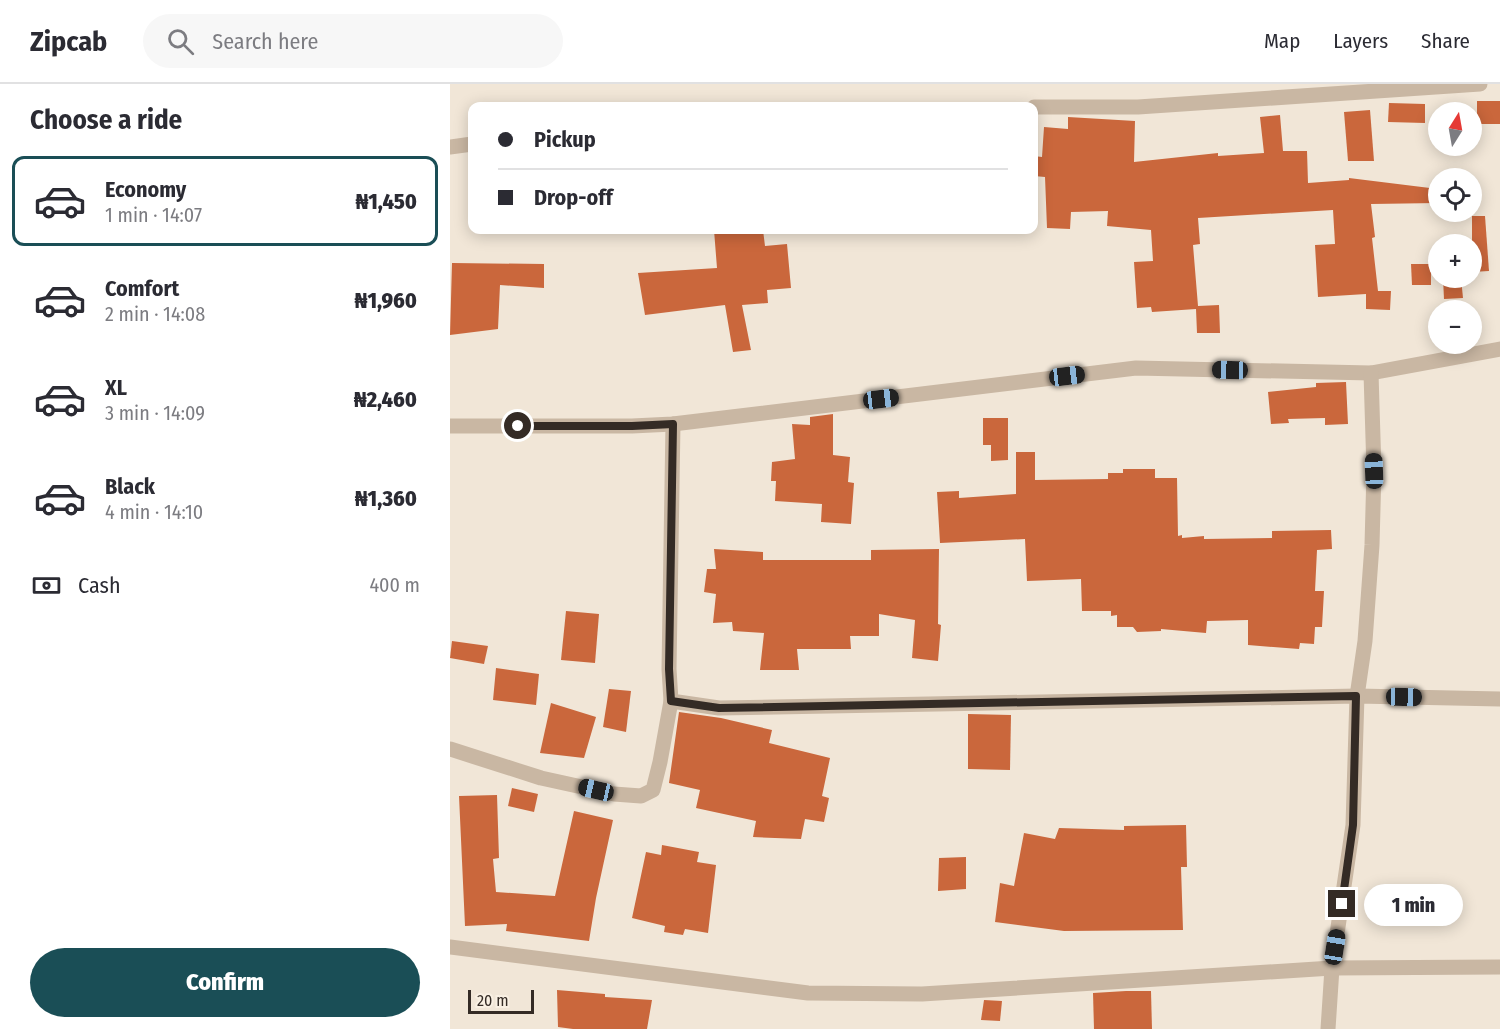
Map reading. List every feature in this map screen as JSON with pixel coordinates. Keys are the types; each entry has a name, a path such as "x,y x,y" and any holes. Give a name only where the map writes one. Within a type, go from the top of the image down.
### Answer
{"street":[{"path":"1038,107 1138,107 1480,84"},
{"path":"450,147 468,145"},
{"path":"450,426 673,424 1136,368 1371,373 1500,349"},
{"path":"1328,1029 1332,968 1353,825 1356,696 1365,641 1372,545 1374,471 1371,373"},
{"path":"450,749 541,778 614,794 642,796 653,790 671,701 669,669 673,424"},
{"path":"671,701 719,708 1356,696 1500,699"},
{"path":"450,947 808,993 922,994 1332,968 1500,967"}],"building":[{"path":"1500,101 1500,124 1482,124 1482,102 1477,102"},
{"path":"1389,103 1425,104 1425,123 1388,122"},
{"path":"1370,110 1374,161 1348,161 1344,112"},
{"path":"1280,115 1283,151 1307,151 1308,183 1349,180 1349,178 1428,188 1428,203 1371,204 1378,291 1391,291 1390,310 1366,309 1366,294 1318,297 1315,245 1335,244 1333,210 1198,218 1200,244 1193,245 1198,306 1219,305 1220,333 1197,333 1196,309 1152,312 1151,307 1137,308 1134,262 1153,261 1151,230 1107,226 1108,211 1071,212 1070,229 1047,228 1045,177 1038,176 1038,156 1042,157 1044,127 1068,129 1068,117 1135,121 1134,162 1218,153 1218,156 1264,153 1260,117"},
{"path":"1482,216 1485,216 1489,271 1482,271 1482,234 1472,234 1472,222 1482,222"},
{"path":"714,234 764,234 765,246 787,244 791,288 767,290 768,303 742,305 751,350 733,352 725,305 645,315 638,273 717,268"},
{"path":"452,263 544,264 544,288 500,285 498,329 450,335"},
{"path":"1411,264 1428,264 1428,285 1412,285"},
{"path":"1443,288 1462,288 1463,298 1444,299"},
{"path":"1346,382 1348,424 1325,425 1325,418 1288,419 1289,423 1271,424 1268,392 1316,387 1316,383"},
{"path":"833,414 833,455 850,457 848,482 854,483 851,524 821,522 822,504 775,501 776,481 771,481 772,462 795,459 792,424 810,425 810,417"},
{"path":"983,418 1008,418 1008,460 991,461 991,445 983,445"},
{"path":"1016,452 1035,452 1035,480 1108,479 1108,473 1123,473 1123,469 1155,469 1155,478 1177,478 1178,536 1182,535 1182,538 1204,536 1204,539 1272,538 1272,531 1331,530 1332,549 1317,550 1315,591 1324,591 1322,627 1315,627 1314,644 1300,643 1299,649 1248,645 1248,620 1207,621 1206,633 1161,629 1161,631 1137,632 1133,627 1117,627 1117,615 1111,616 1111,611 1082,611 1081,579 1027,581 1025,539 940,543 937,492 959,491 959,498 1016,494"},
{"path":"714,549 763,552 763,560 871,560 871,550 939,549 938,624 941,625 938,661 912,658 915,620 879,614 879,636 850,636 851,649 797,649 799,670 760,670 764,633 733,631 732,622 713,623 716,594 704,592 707,569 716,569"},
{"path":"566,611 599,614 595,663 561,660"},
{"path":"452,641 488,646 484,664 450,658"},
{"path":"496,668 539,674 536,705 493,700"},
{"path":"609,689 631,691 626,732 603,727"},
{"path":"551,703 596,717 584,758 540,753"},
{"path":"679,712 721,718 772,730 769,743 830,758 822,796 829,798 824,822 805,819 801,839 753,837 756,821 696,808 700,790 669,783"},
{"path":"968,714 1011,715 1010,770 968,769"},
{"path":"512,788 538,794 534,812 508,806"},
{"path":"497,795 499,858 493,859 496,892 555,896 574,811 613,820 589,941 506,931 507,924 465,926 459,796"},
{"path":"1186,825 1187,867 1181,867 1183,930 1064,931 995,922 1000,883 1014,886 1024,833 1055,839 1059,828 1124,830 1124,826"},
{"path":"662,845 699,852 697,862 716,865 708,933 685,929 683,935 664,932 665,926 632,918 646,852 661,855"},
{"path":"966,857 966,889 938,891 939,858"},
{"path":"557,990 605,994 605,997 652,1000 647,1029 558,1027"},
{"path":"1151,991 1152,1029 1094,1029 1093,993"},
{"path":"984,1000 1002,1001 1000,1021 981,1020"}],"route":[{"path":"518,426 673,424 669,669 671,701 719,708 1356,696 1353,825 1342,904"}]}
